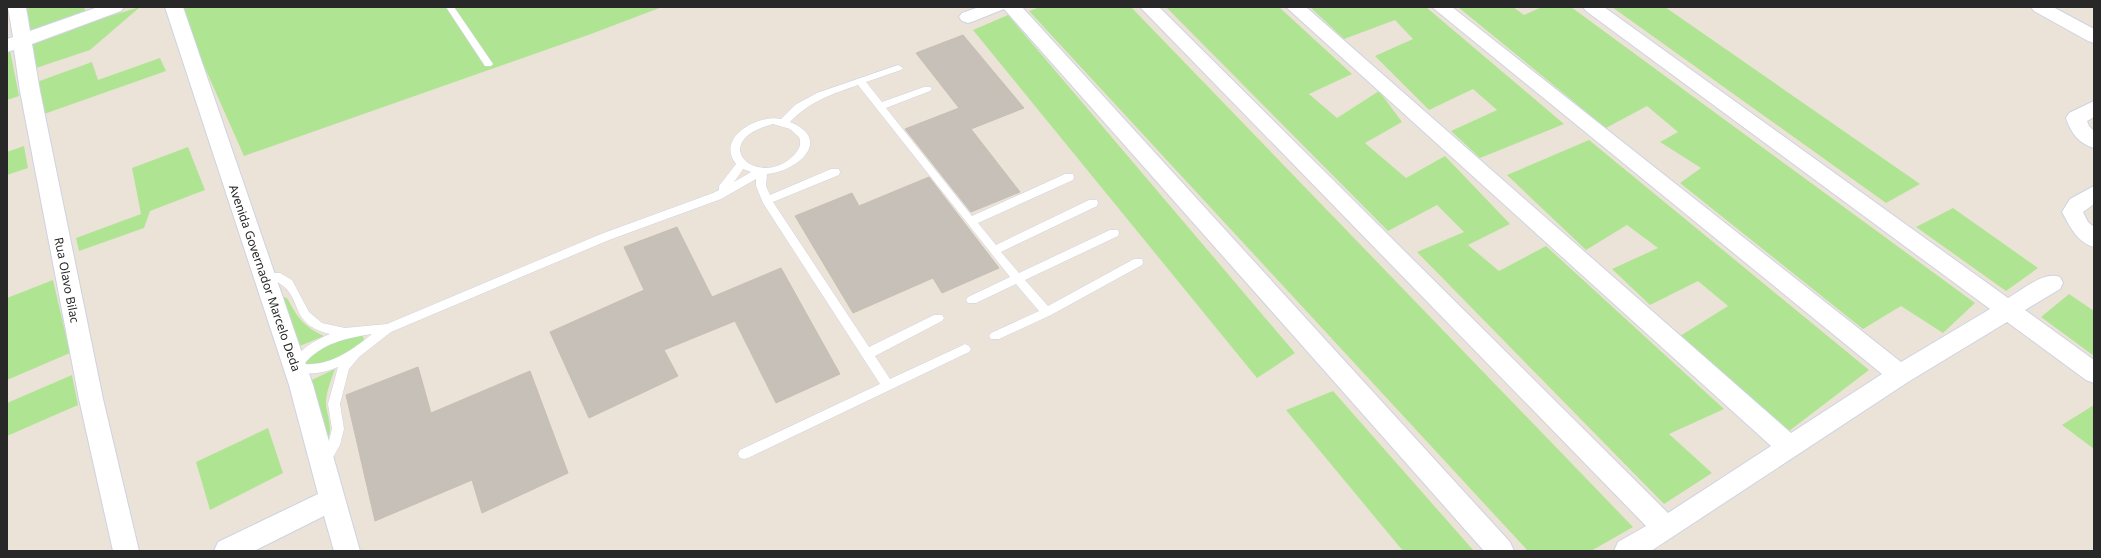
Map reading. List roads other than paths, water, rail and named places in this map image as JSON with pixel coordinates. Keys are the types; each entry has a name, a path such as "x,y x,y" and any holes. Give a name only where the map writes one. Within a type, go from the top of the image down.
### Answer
{"street":[{"name":"Rua Olavo Bilac","path":"17,7 15,43 30,91 91,398 126,551"},
{"path":"15,43 115,7"},
{"name":"Avenida Governador Marcelo Deda","path":"174,7 295,367 348,551"},
{"path":"968,17 997,7"},
{"path":"1012,7 1501,551"},
{"path":"1149,7 1666,528"},
{"path":"1296,7 1790,447"},
{"path":"1441,7 1900,375"},
{"path":"1592,7 2094,373"},
{"path":"2040,7 2094,37"},
{"path":"2094,108 2076,118 2080,130 2094,141"},
{"path":"2094,194 2077,204 2072,212 2081,228 2094,238"},
{"path":"1627,551 1666,528 1900,375 2052,283"},
{"path":"227,551 333,499"}],"lane":[{"path":"450,7 488,64"},
{"path":"784,122 798,106 820,95 898,68"},
{"path":"860,81 994,251 1020,278 1047,312"},
{"path":"881,106 927,89"},
{"path":"784,122 801,131 805,138 805,145 802,153 795,161 786,166 762,170 751,168 742,164 737,157 735,149 737,141 743,133 762,123 784,122"},
{"path":"717,196 742,164"},
{"path":"355,354 322,368 310,371 295,367 303,354 320,342 345,334 388,328 605,238 717,196 762,170"},
{"path":"762,170 761,186 767,200 888,386"},
{"path":"767,200 835,172"},
{"path":"971,221 1069,177"},
{"path":"994,251 1093,203"},
{"path":"972,300 1114,233"},
{"path":"995,336 1047,312 1138,262"},
{"path":"265,276 280,277 288,283 296,295 305,315 319,327 345,334"},
{"path":"867,354 938,318"},
{"path":"323,463 334,445 338,429 334,404 344,367 355,354 388,328"},
{"path":"744,454 965,349"}]}
